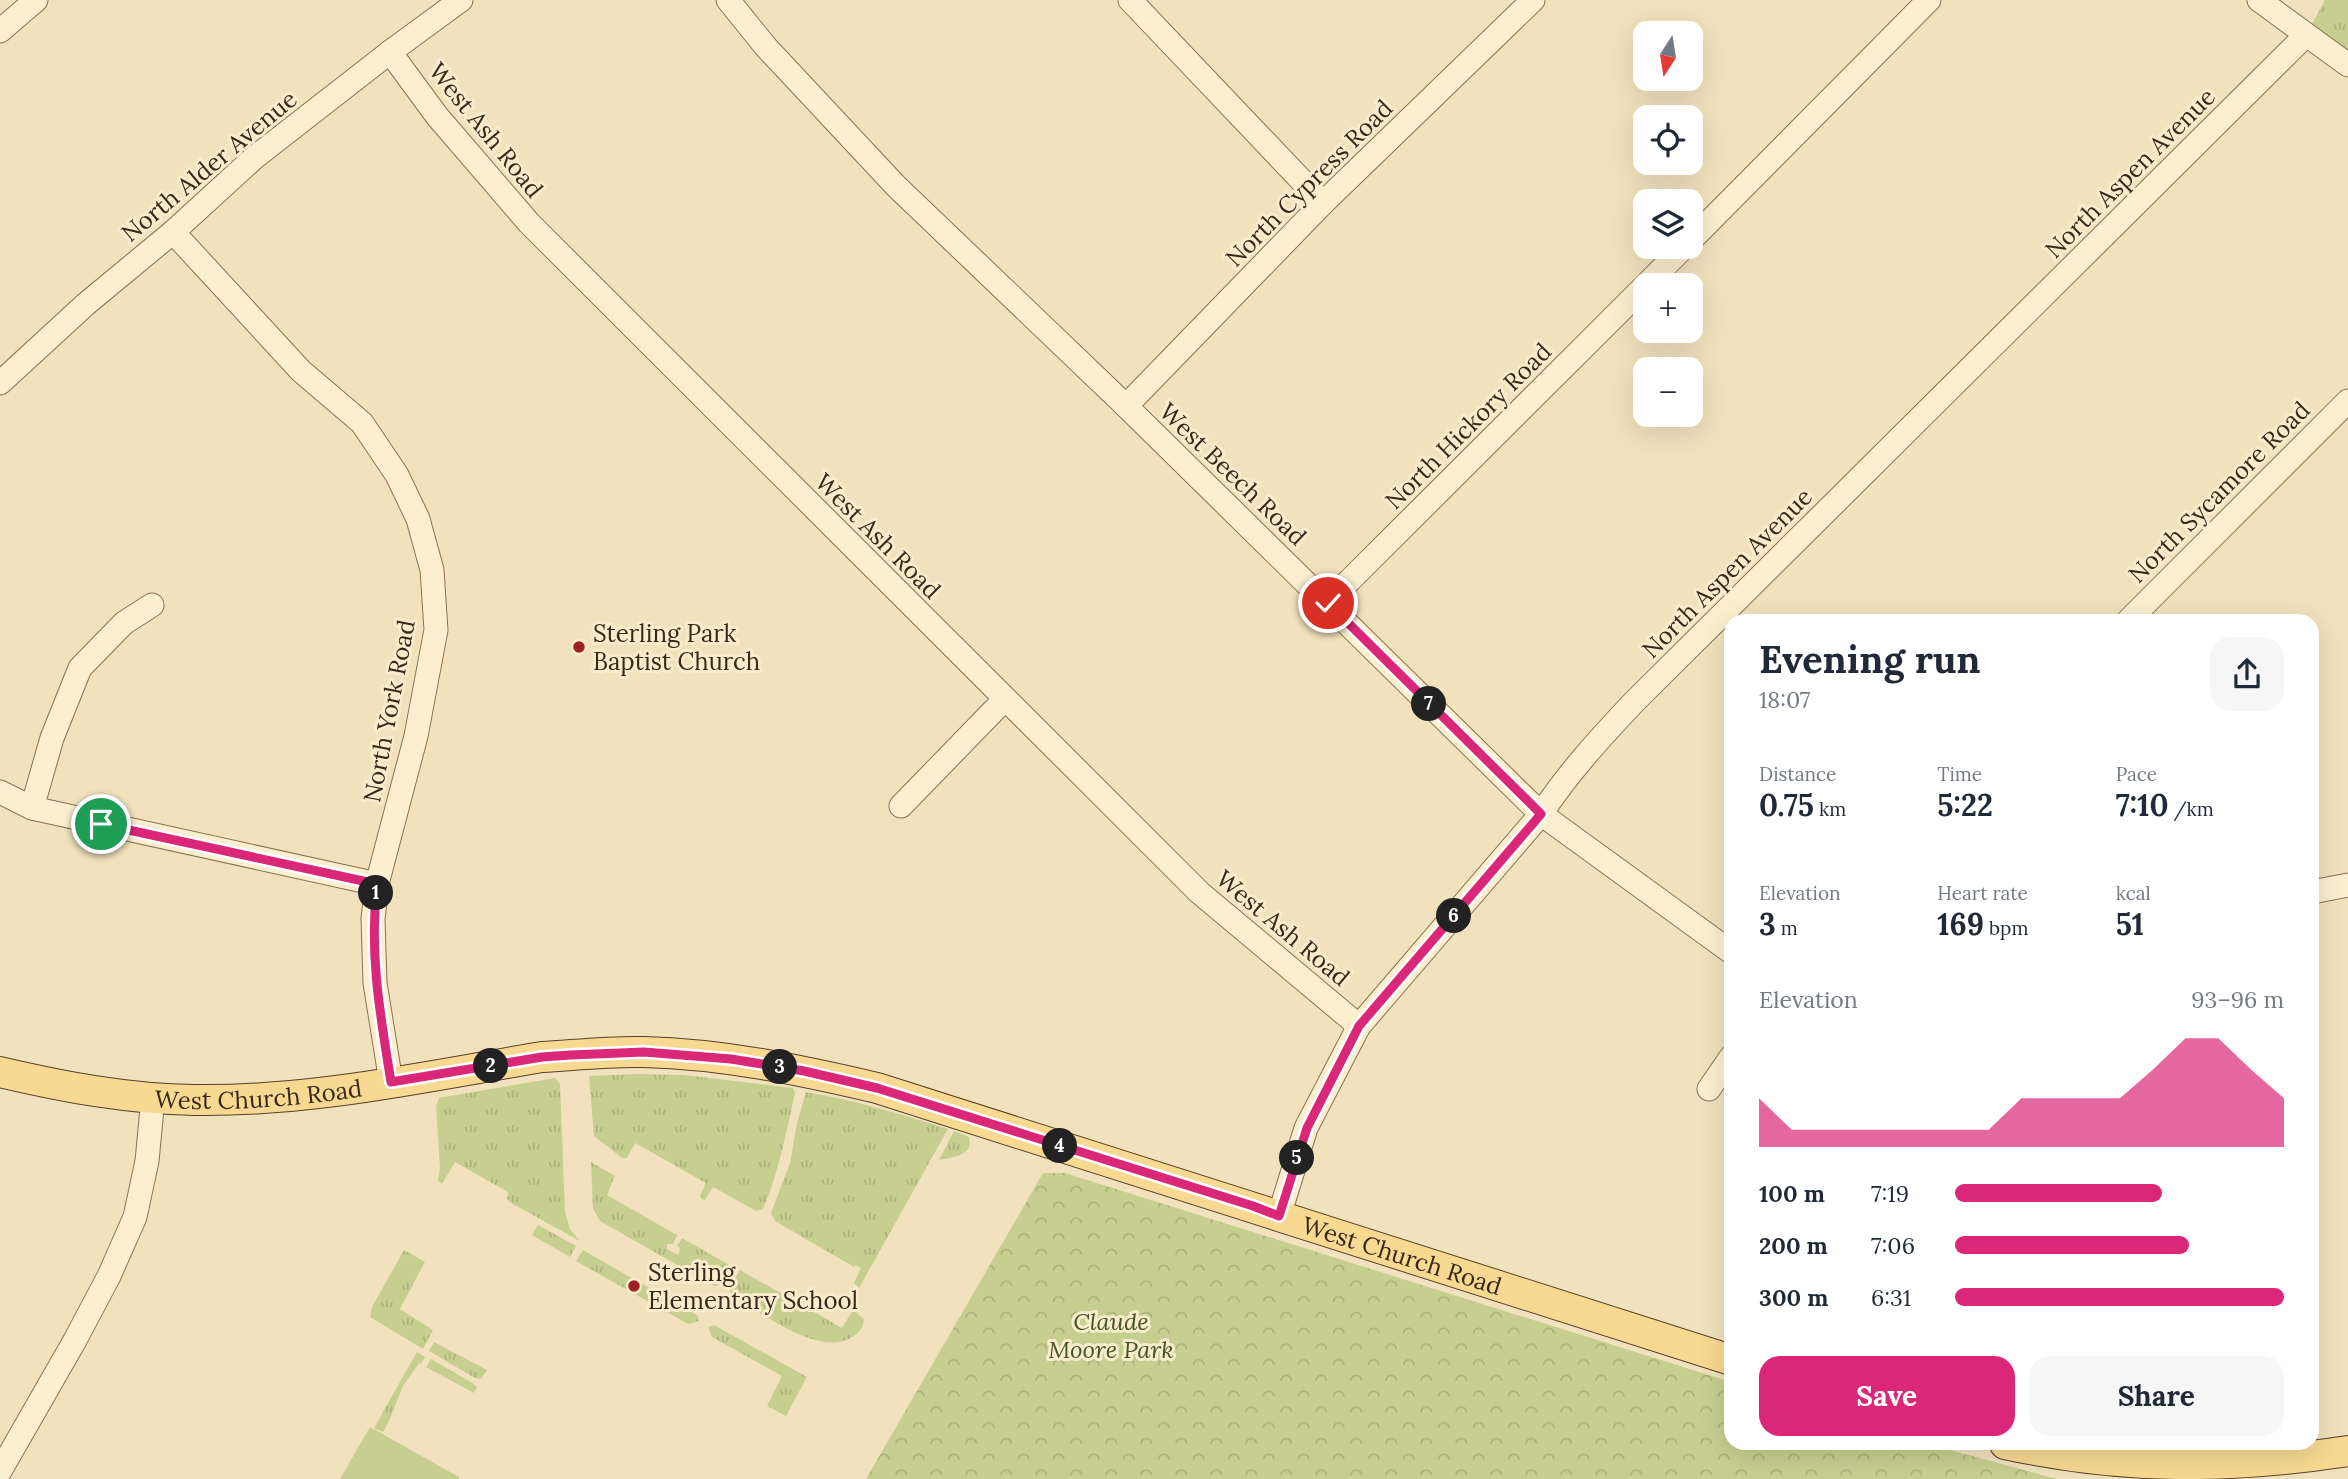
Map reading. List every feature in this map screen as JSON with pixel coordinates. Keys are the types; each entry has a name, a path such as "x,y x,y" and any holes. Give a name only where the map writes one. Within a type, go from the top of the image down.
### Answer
{"main road":[{"name":"West Church Road","path":"0,1072 66,1087 153,1098 196,1100 316,1093 542,1057 570,1055 644,1052 731,1059 804,1071 877,1088 1724,1358"},
{"path":"2033,1450 2056,1455 2174,1465 2282,1461 2348,1451"}],"street":[{"path":"0,31 36,0"},
{"name":"North Alder Avenue","path":"0,383 86,304 173,232 254,158 461,0"},
{"name":"West Beech Road","path":"728,0 766,47 897,186 1126,406 1541,814 1724,947"},
{"name":"North Cypress Road","path":"1126,406 1323,203 1533,0"},
{"path":"1703,228 1929,0"},
{"path":"2259,0 2348,65"},
{"path":"1142,4 1323,203"},
{"name":"North Aspen Avenue","path":"1279,1216 1307,1128 1359,1026 1541,814 1585,754 1634,702 2306,35"},
{"name":"West Ash Road","path":"390,52 437,116 529,223 1200,893 1359,1026"},
{"name":"North York Road","path":"173,232 301,371 362,423 397,475 418,519 432,570 436,630 416,736 377,884 373,919 375,983 391,1082"},
{"name":"North Hickory Road","path":"1658,273 1672,259"},
{"name":"North Hickory Road","path":"1328,603 1633,298"},
{"name":"North Sycamore Road","path":"2135,614 2348,401"},
{"path":"32,808 52,738 80,668 124,623 152,605"},
{"path":"901,806 1004,699"},
{"path":"0,792 32,808 377,884"},
{"path":"2319,891 2348,885"},
{"path":"1709,1089 1724,1067"},
{"path":"0,1471 74,1342 109,1276 135,1217 147,1161 153,1098"}],"green space":[{"path":"2325,0 2348,0 2348,65 2306,35"},
{"path":"684,1075 793,1088 795,1093 782,1152 763,1209 756,1211 713,1187 705,1200 702,1199 700,1196 706,1183 635,1143 627,1158 622,1158 594,1136 589,1076"},
{"path":"555,1078 560,1084 565,1212 570,1229 580,1241 511,1203 507,1198 508,1192 455,1162 442,1184 438,1181 440,1168 436,1106 439,1098"},
{"path":"806,1092 877,1108 948,1129 859,1288 854,1283 861,1268 855,1265 854,1267 775,1221 771,1213 790,1163"},
{"path":"954,1131 969,1137 968,1148 961,1154 939,1160"},
{"path":"591,1162 615,1176 607,1195 677,1235 673,1244 667,1244 667,1249 679,1254 680,1248 677,1246 682,1238 731,1266 721,1284 714,1286 600,1221 593,1209"},
{"name":"Claude Moore Park","path":"1043,1173 1065,1173 1724,1380 1724,1450 1950,1450 2057,1479 866,1479"},
{"path":"538,1225 576,1246 570,1257 532,1235"},
{"path":"404,1250 425,1262 400,1309 433,1330 423,1349 370,1317 372,1307"},
{"path":"583,1250 698,1316 699,1321 688,1324 576,1261"},
{"path":"740,1270 842,1328 853,1310 864,1319 863,1325 860,1331 849,1339 835,1342 805,1337 731,1295 729,1288"},
{"path":"714,1325 807,1377 786,1416 767,1406 782,1376 712,1337 708,1327"},
{"path":"434,1342 487,1370 481,1379 475,1378 429,1351"},
{"path":"417,1352 425,1357 403,1386 383,1432 374,1428"},
{"path":"431,1359 471,1382 477,1387 474,1393 426,1367"},
{"path":"370,1427 459,1477 459,1479 340,1479"}],"place":[{"name":"Sterling Park Baptist Church","path":"579,647"},
{"name":"Sterling Elementary School","path":"634,1286"}],"route":[{"path":"101,824 377,884 373,919 375,983 391,1082 542,1057 570,1055 644,1052 731,1059 804,1071 877,1088 1279,1216 1307,1128 1359,1026 1541,814 1328,603"}]}
